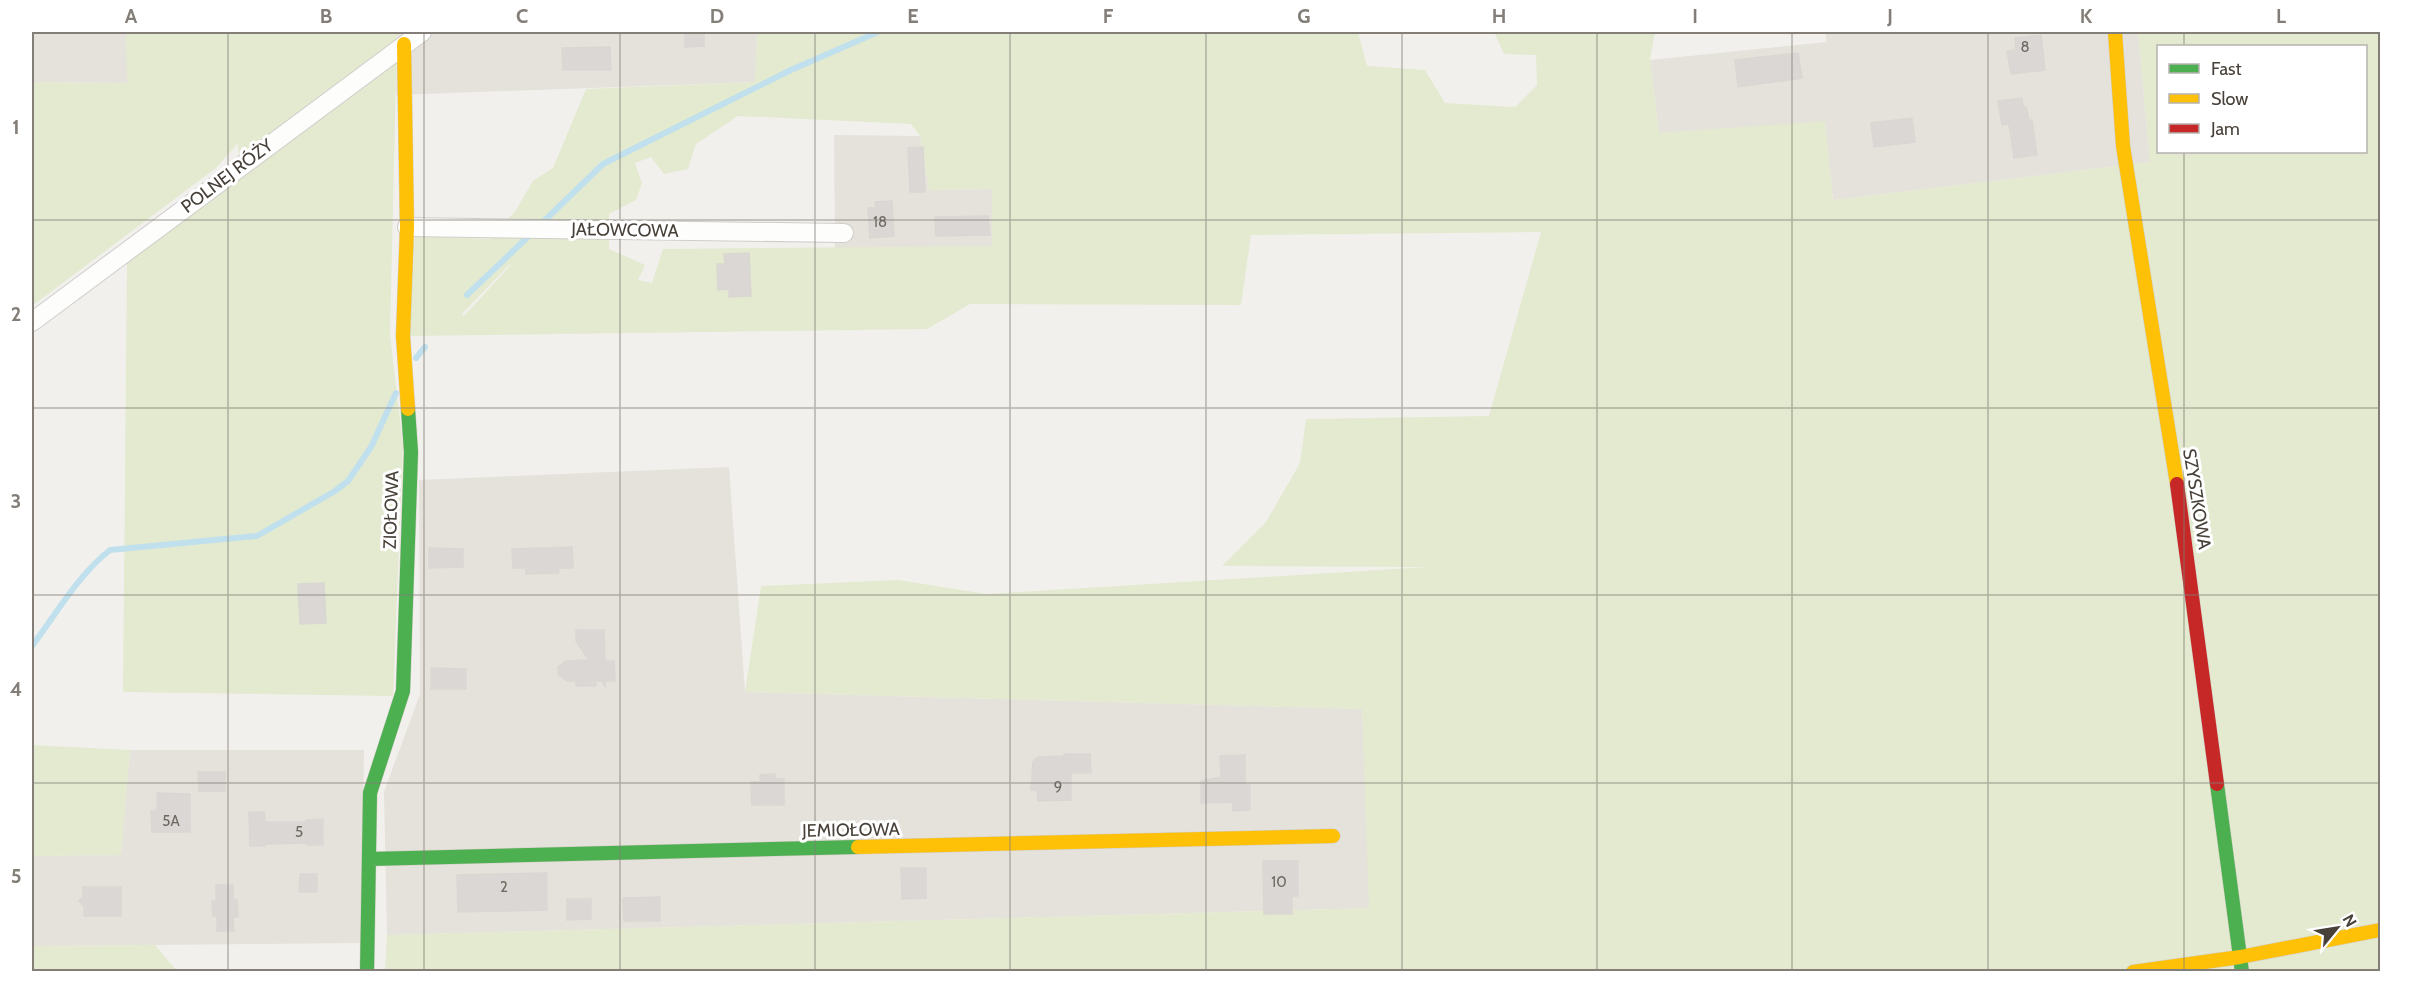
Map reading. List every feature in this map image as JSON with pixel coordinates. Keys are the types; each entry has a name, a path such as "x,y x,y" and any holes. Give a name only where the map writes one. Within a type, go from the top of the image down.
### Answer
{"street":[{"name":"POLNEJ RÓŻY","path":"32,322 422,32"},
{"name":"SZYSZKOWA","path":"2115,32 2123,146 2184,530 2242,972"},
{"name":"ZIOŁOWA","path":"368,972 370,793 404,691 411,452 403,336 406,227 404,44"},
{"name":"JAŁOWCOWA","path":"406,227 844,233"},
{"name":"JEMIOŁOWA","path":"369,859 1333,836"},
{"path":"2133,972 2240,957 2380,930"}],"shaded area":[{"path":"32,32 126,32 128,83 32,82"},
{"path":"397,32 757,32 755,82 396,95"},
{"path":"1826,32 2138,32 2150,162 1833,200 1825,122 1659,133 1650,60 1826,42"},
{"path":"834,135 920,136 929,190 992,189 992,246 835,249"},
{"path":"729,467 745,692 1362,709 1370,908 387,935 384,792 420,694 419,480"},
{"path":"130,750 364,750 361,943 32,946 32,856 121,855"}],"green space":[{"path":"126,32 397,32 390,334 403,446 393,696 123,692 127,263 240,178 238,143 216,168 32,306 32,82 127,83"},
{"path":"757,32 1358,32 1367,66 1425,70 1445,103 1515,107 1537,85 1536,55 1504,54 1494,32 1655,32 1650,60 1659,133 1825,121 1833,200 2150,162 2138,32 2380,32 2380,971 385,972 387,935 1369,908 1362,709 745,692 761,586 898,580 987,594 1427,567 1222,566 1266,522 1300,463 1306,419 1489,416 1541,232 1251,235 1241,305 970,304 927,329 409,336 415,236 490,239 516,210 533,181 553,168 586,89 755,82","holes":["738,116 911,124 920,136 929,190 992,189 992,246 663,249 652,283 638,280 645,265 609,249 609,214 636,200 642,183 635,163 651,157 664,174 688,169 696,144","511,265 464,316 462,314"]},
{"path":"32,745 130,750 121,855 32,856"},
{"path":"155,945 177,971 32,971 32,946"}],"building":[{"path":"685,32 704,32 704,46 685,47"},
{"path":"2041,35 2045,70 2011,74 2007,51 2016,50 2015,38"},
{"path":"610,47 611,70 563,70 562,48"},
{"path":"1798,53 1802,78 1738,87 1735,60"},
{"path":"2022,98 2023,107 2026,107 2029,120 2032,120 2037,155 2014,158 2009,124 2002,125 1998,101"},
{"path":"1912,118 1915,142 1874,147 1871,123"},
{"path":"923,147 925,192 910,192 908,148"},
{"path":"892,201 894,236 870,238 868,208 876,208 875,202"},
{"path":"988,216 990,235 936,236 935,217"},
{"path":"749,253 751,296 729,297 729,289 718,290 717,264 725,264 724,254"},
{"path":"572,547 573,568 558,568 559,573 526,574 526,568 513,568 512,549"},
{"path":"429,548 463,549 463,567 429,568"},
{"path":"324,583 326,623 300,624 298,584"},
{"path":"576,630 604,630 605,661 614,661 615,681 605,681 605,686 602,681 596,681 596,686 576,686 576,681 567,681 558,674 558,667 566,661 589,660 576,641"},
{"path":"431,668 466,669 466,689 431,689"},
{"path":"1064,754 1090,754 1091,773 1071,773 1071,800 1038,801 1037,790 1031,790 1033,762 1038,757 1064,756"},
{"path":"1245,755 1245,785 1250,785 1250,810 1233,811 1233,802 1201,803 1201,781 1221,777 1220,756"},
{"path":"198,772 225,772 225,791 199,791"},
{"path":"775,774 775,779 784,779 784,805 752,805 751,782 760,782 760,775"},
{"path":"157,793 190,794 190,832 152,832 151,811 157,811"},
{"path":"249,812 264,812 265,822 306,822 306,820 323,819 323,845 307,845 307,843 250,846"},
{"path":"1263,861 1298,861 1298,896 1292,896 1292,914 1264,914"},
{"path":"901,868 926,868 926,898 902,899"},
{"path":"547,873 547,910 458,912 457,875"},
{"path":"300,874 317,874 317,892 299,892"},
{"path":"216,885 233,885 233,900 237,900 238,917 233,917 234,931 217,931 217,916 213,916 212,901 216,901"},
{"path":"83,887 121,887 121,916 84,916 84,906 79,901 83,897"},
{"path":"660,897 660,921 624,921 623,898"},
{"path":"567,899 591,899 591,919 567,920"}],"waterway":[{"path":"542,223 603,164 791,70 878,32"},
{"path":"467,295 531,234"},
{"path":"416,358 425,347"},
{"path":"32,646 68,595 98,560 110,550 257,536 335,491 348,481 371,447 396,393"}],"traffic: fast":[{"path":"367,972 370,793 403,691 411,452 408,409"},
{"path":"2217,784 2242,972"},
{"path":"369,859 858,847"}],"traffic: slow":[{"path":"2115,32 2123,146 2177,484"},
{"path":"404,44 407,227 403,336 408,409"},
{"path":"858,847 1333,836"},
{"path":"2133,972 2240,957 2380,930"}],"traffic: jam":[{"path":"2177,484 2217,784"}]}
